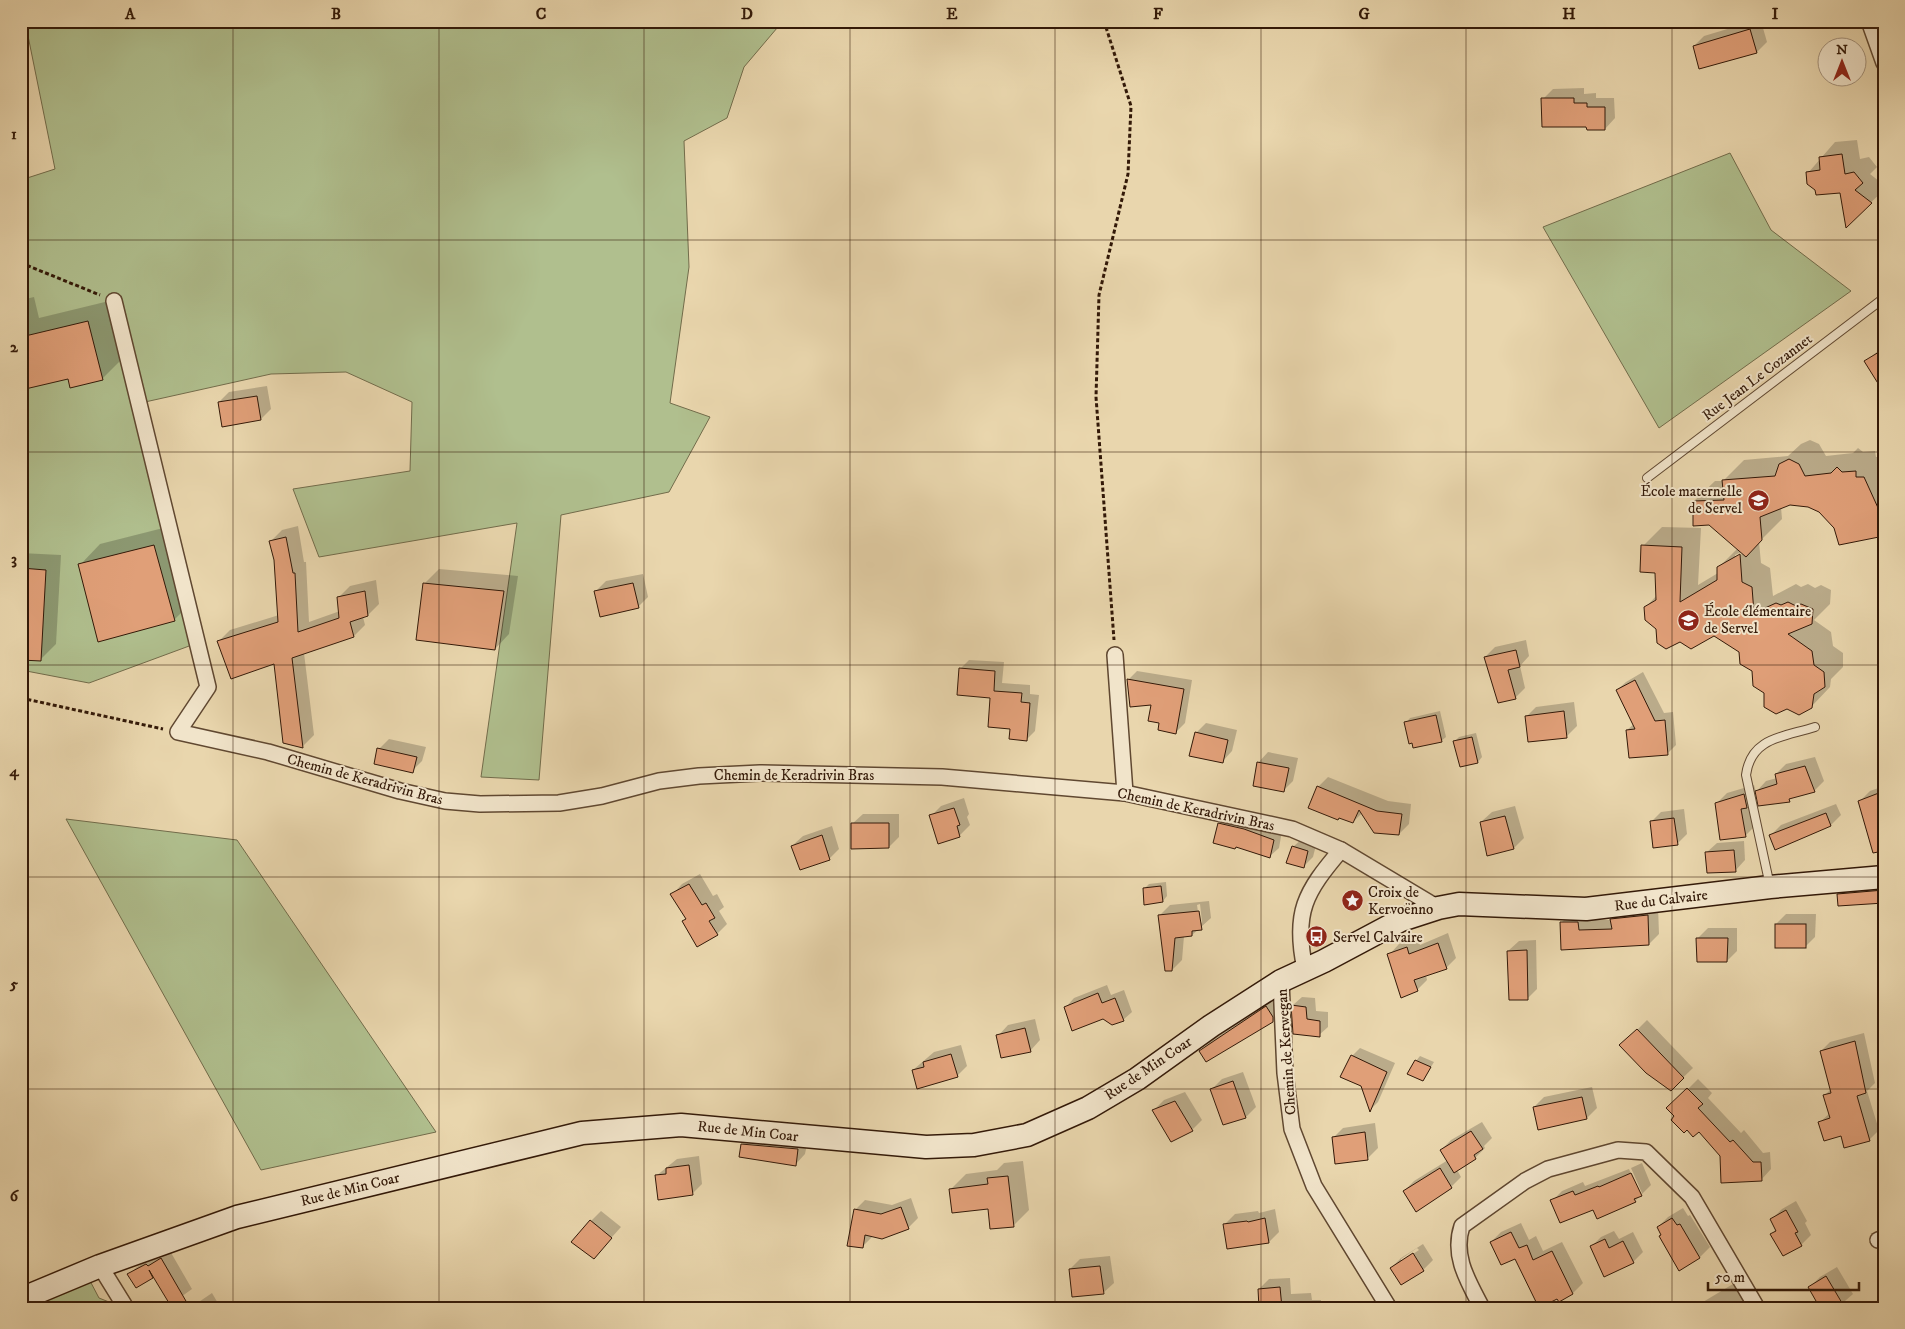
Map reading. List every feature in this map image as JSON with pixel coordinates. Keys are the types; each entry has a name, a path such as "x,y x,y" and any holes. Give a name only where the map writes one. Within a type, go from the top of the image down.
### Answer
{"street":[{"path":"1869,21 1884,63"},
{"path":"114,301 208,687 178,732"},
{"path":"1115,655 1125,793"},
{"name":"Chemin de Keradrivin Bras","path":"178,732 268,752 400,791 445,801 480,804 559,803 602,796 660,781 699,776 760,773 942,776 1125,793 1292,829 1341,850 1438,908"},
{"path":"1305,969 1300,935 1306,902 1315,881 1341,850"},
{"name":"Rue du Calvaire","path":"1438,908 1459,904 1586,909 1770,887 1884,877"},
{"name":"Rue de Min Coar","path":"21,1299 100,1266 237,1217 582,1134 681,1125 926,1147 974,1145 1027,1134 1088,1108 1137,1079 1211,1026 1281,980 1402,920 1438,908"},
{"name":"Chemin de Kerwegan","path":"1281,980 1285,1073 1292,1130 1314,1186 1389,1308"},
{"path":"1482,1308 1460,1263 1458,1245 1462,1226 1536,1174 1548,1169 1628,1149 1646,1152 1692,1197 1757,1308"},
{"path":"100,1266 126,1308"}],"lane":[{"name":"Rue Jean Le Cozannet","path":"1647,478 1884,298"},
{"path":"1770,887 1746,775 1747,766 1755,750 1762,743 1815,727"}],"path":[{"path":"1104,21 1130,106 1128,174 1100,295 1096,388 1115,655"},
{"path":"21,264 114,301"},
{"path":"21,698 178,732"}],"green space":[{"path":"25,21 783,21 744,67 727,118 684,141 689,267 670,403 710,417 669,492 561,515 539,780 481,777 517,523 319,557 293,489 410,471 412,402 346,372 271,374 145,402 200,642 89,683 21,670 21,180 55,169"},
{"path":"1730,153 1771,230 1851,291 1659,428 1543,227"},
{"path":"66,819 237,840 436,1132 261,1170"},
{"path":"89,1279 99,1298 114,1304 117,1308 103,1308 97,1304 91,1308 32,1308"}],"building":[{"path":"1750,29 1757,53 1699,69 1693,46"},
{"path":"1541,98 1574,98 1574,103 1587,103 1587,107 1605,107 1605,130 1587,130 1586,127 1542,127"},
{"path":"1842,154 1845,174 1854,172 1863,183 1855,190 1872,203 1846,228 1840,193 1816,195 1815,190 1807,184 1806,172 1820,170 1819,157"},
{"path":"88,321 103,380 70,388 68,379 21,390 21,337"},
{"path":"1884,349 1884,393 1864,361"},
{"path":"257,396 261,420 222,427 218,402"},
{"path":"1789,459 1799,464 1805,476 1831,473 1837,467 1842,472 1856,471 1856,477 1864,477 1884,521 1884,536 1839,545 1834,528 1819,512 1808,507 1790,505 1760,517 1762,540 1746,557 1709,525 1693,526 1693,501 1724,500 1722,480 1775,476 1779,464"},
{"path":"286,537 293,573 295,573 298,632 339,618 337,597 365,591 368,616 350,622 354,637 292,658 303,748 283,743 274,664 231,679 217,641 278,622 274,560 269,541"},
{"path":"154,545 175,621 98,642 78,564"},
{"path":"1641,545 1682,547 1680,602 1717,580 1717,567 1740,554 1742,582 1752,587 1754,613 1776,603 1781,605 1788,602 1796,606 1801,604 1813,609 1812,624 1788,634 1812,651 1814,665 1824,672 1825,687 1814,694 1812,708 1799,715 1787,709 1776,714 1764,707 1764,693 1753,686 1752,671 1740,664 1739,652 1714,636 1691,649 1680,642 1666,649 1657,643 1656,629 1645,620 1644,607 1656,600 1655,573 1640,572"},
{"path":"21,568 46,570 41,661 21,660"},
{"path":"423,583 504,591 495,650 416,640"},
{"path":"633,583 639,608 600,617 594,591"},
{"path":"1516,650 1520,667 1508,670 1516,699 1498,703 1484,657"},
{"path":"959,668 995,671 994,691 1022,693 1021,702 1030,703 1027,741 1009,739 1010,729 988,727 990,698 957,695"},
{"path":"1127,679 1184,689 1176,734 1158,730 1159,723 1148,721 1151,705 1130,707"},
{"path":"1635,680 1655,721 1665,720 1668,755 1629,758 1626,730 1635,729 1616,690"},
{"path":"1564,711 1567,738 1528,742 1525,716"},
{"path":"1436,715 1442,742 1413,748 1412,743 1409,744 1404,722"},
{"path":"1195,732 1228,740 1223,763 1189,756"},
{"path":"1472,737 1478,763 1460,767 1453,741"},
{"path":"377,748 417,757 413,773 374,764"},
{"path":"1257,762 1289,768 1284,792 1253,786"},
{"path":"1805,766 1815,792 1789,799 1790,802 1758,806 1755,791 1777,784 1775,774"},
{"path":"1317,786 1377,811 1402,814 1399,835 1374,833 1359,810 1353,823 1339,818 1338,820 1308,808"},
{"path":"1884,791 1884,816 1878,817 1883,851 1873,853 1858,801"},
{"path":"1744,794 1747,808 1741,809 1746,837 1720,840 1715,803"},
{"path":"954,808 960,825 957,826 960,837 938,844 929,815"},
{"path":"1826,813 1831,826 1775,850 1769,835"},
{"path":"1505,816 1514,849 1487,856 1480,822"},
{"path":"1674,818 1678,845 1653,848 1650,821"},
{"path":"851,823 889,823 889,848 851,849"},
{"path":"1218,823 1244,829 1274,840 1270,858 1236,847 1235,849 1213,843"},
{"path":"822,835 830,860 800,870 791,846"},
{"path":"1292,846 1308,851 1304,868 1286,863"},
{"path":"1734,850 1736,872 1707,873 1705,852"},
{"path":"689,884 702,905 706,903 715,918 709,921 718,935 697,947 682,921 686,919 670,894"},
{"path":"1161,886 1163,902 1144,905 1143,888"},
{"path":"1884,890 1884,903 1838,906 1837,894"},
{"path":"1199,911 1202,930 1192,931 1192,936 1175,938 1172,971 1165,971 1158,915"},
{"path":"1648,915 1649,945 1561,950 1560,922 1578,922 1579,930 1612,929 1610,919"},
{"path":"1775,924 1806,924 1806,948 1775,948"},
{"path":"1696,938 1728,938 1727,962 1697,962"},
{"path":"1438,943 1447,969 1414,980 1418,991 1401,998 1387,954 1407,947 1409,954"},
{"path":"1527,950 1528,1000 1509,1000 1507,951"},
{"path":"1098,993 1102,1003 1115,998 1124,1021 1112,1025 1103,1019 1072,1031 1064,1007"},
{"path":"1291,1005 1306,1007 1307,1019 1320,1021 1320,1037 1293,1034"},
{"path":"1266,1006 1273,1017 1273,1022 1206,1062 1199,1051"},
{"path":"1025,1028 1031,1052 1001,1058 996,1035"},
{"path":"1637,1029 1684,1078 1671,1091 1646,1073 1619,1045"},
{"path":"1855,1041 1866,1093 1857,1096 1870,1141 1844,1148 1841,1136 1824,1141 1818,1122 1830,1118 1823,1095 1831,1093 1820,1051"},
{"path":"951,1054 958,1077 917,1089 912,1070 924,1067 923,1062"},
{"path":"1351,1055 1387,1072 1370,1112 1361,1086 1340,1077"},
{"path":"1415,1060 1431,1067 1423,1081 1407,1074"},
{"path":"1233,1081 1246,1118 1223,1125 1210,1089"},
{"path":"1687,1088 1703,1104 1698,1108 1730,1142 1733,1140 1753,1162 1761,1162 1762,1181 1721,1183 1720,1156 1699,1132 1693,1137 1687,1130 1684,1133 1671,1120 1674,1116 1666,1108"},
{"path":"1582,1097 1587,1119 1538,1130 1533,1107"},
{"path":"1175,1101 1193,1131 1171,1142 1152,1110"},
{"path":"1471,1131 1483,1149 1474,1155 1476,1159 1454,1173 1440,1150"},
{"path":"1365,1132 1368,1160 1335,1164 1332,1137"},
{"path":"741,1144 798,1149 796,1166 739,1157"},
{"path":"689,1165 693,1195 658,1200 655,1175 666,1174 666,1168"},
{"path":"1440,1168 1452,1188 1416,1212 1403,1191"},
{"path":"1631,1173 1642,1196 1634,1199 1636,1202 1597,1219 1593,1210 1560,1223 1550,1200 1573,1191 1575,1195 1599,1187"},
{"path":"1008,1176 1014,1227 990,1229 988,1209 952,1213 949,1189 988,1184 987,1178"},
{"path":"901,1207 909,1229 882,1239 865,1235 863,1248 847,1246 854,1209 881,1214"},
{"path":"1786,1210 1798,1232 1795,1233 1802,1246 1783,1256 1770,1234 1776,1231 1770,1219"},
{"path":"1265,1218 1269,1243 1227,1249 1223,1224 1248,1222"},
{"path":"1672,1218 1677,1225 1680,1224 1700,1258 1679,1271 1659,1236 1661,1235 1657,1227"},
{"path":"590,1220 612,1238 594,1259 571,1242"},
{"path":"1511,1232 1519,1248 1527,1245 1533,1260 1552,1251 1573,1294 1559,1302 1557,1299 1539,1308 1515,1259 1501,1265 1490,1242"},
{"path":"1605,1239 1609,1248 1623,1241 1634,1263 1604,1277 1590,1246"},
{"path":"1413,1253 1424,1271 1401,1285 1390,1268"},
{"path":"161,1258 190,1308 172,1308 149,1270 153,1278 136,1288 127,1274 146,1264 148,1266"},
{"path":"1100,1266 1104,1294 1072,1297 1069,1269"},
{"path":"1826,1276 1845,1308 1820,1308 1808,1287"},
{"path":"1280,1287 1282,1308 1259,1308 1258,1289"}],"place":[{"name":"École maternelle de Servel","path":"1758,500"},
{"name":"École élémentaire de Servel","path":"1688,620"},
{"name":"Croix de Kervoënno","path":"1352,901"},
{"name":"Servel Calvaire","path":"1317,937"}]}
